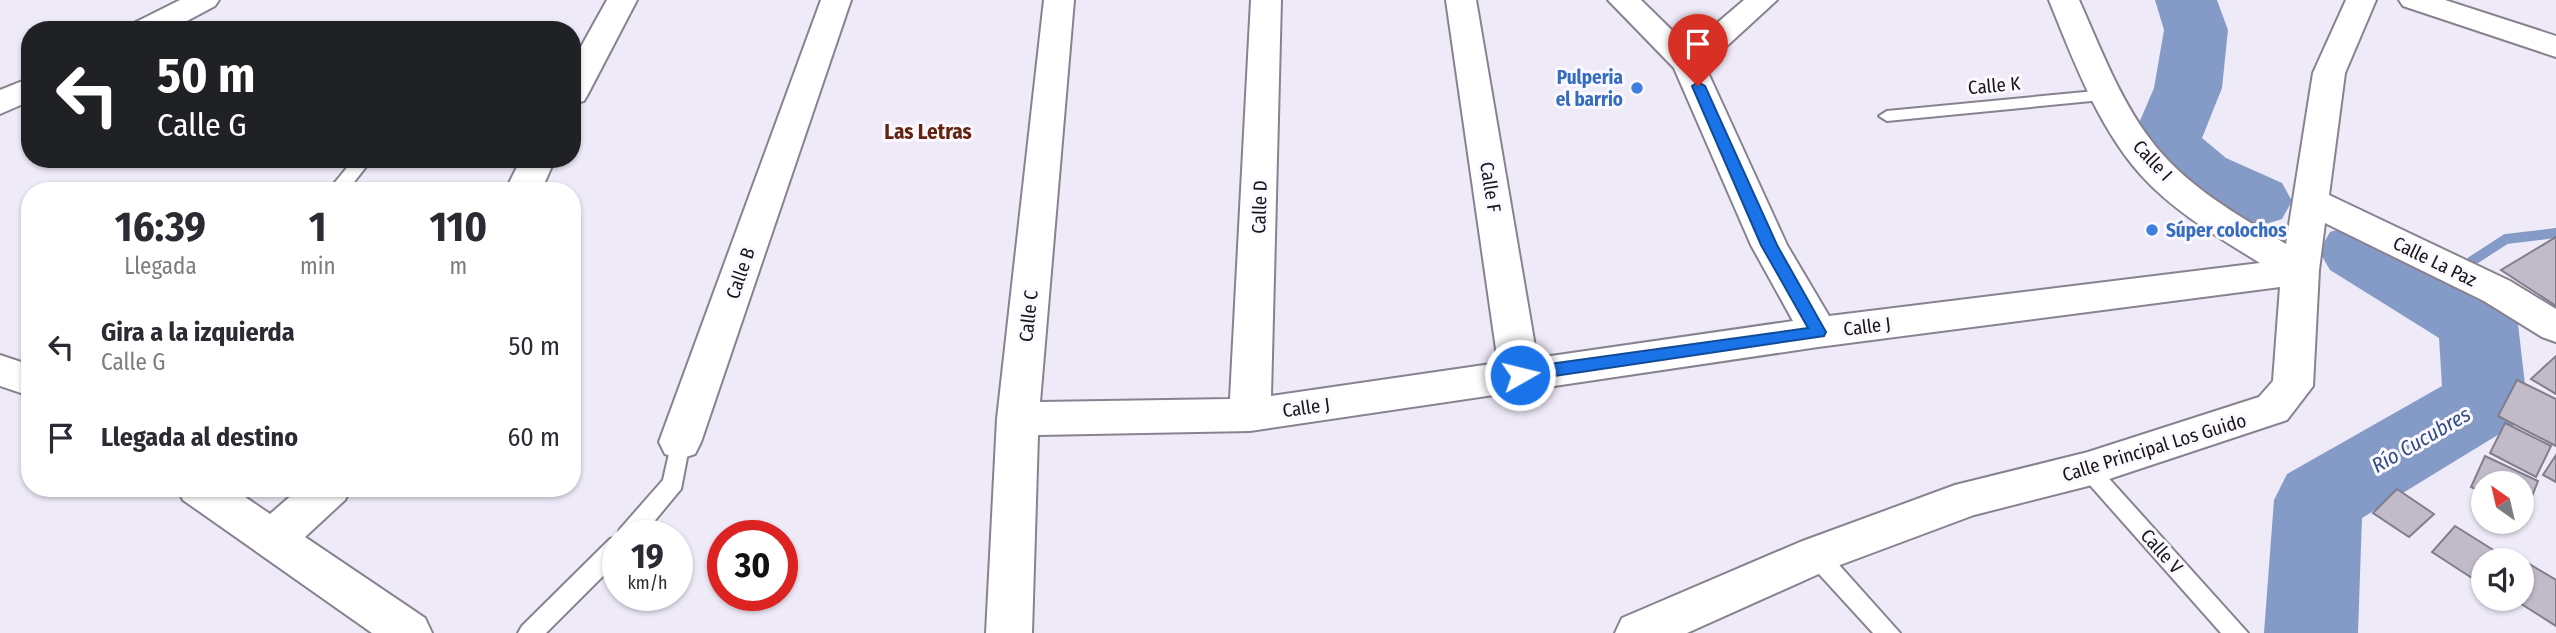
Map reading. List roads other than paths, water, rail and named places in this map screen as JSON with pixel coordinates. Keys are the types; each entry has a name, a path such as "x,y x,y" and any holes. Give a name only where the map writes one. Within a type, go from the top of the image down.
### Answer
{"street":[{"path":"163,21 204,0"},
{"path":"581,77 622,0"},
{"name":"Calle B","path":"680,442 836,0"},
{"name":"Calle C","path":"1009,633 1018,419 1059,0"},
{"name":"Calle D","path":"1250,415 1266,0"},
{"name":"Calle F","path":"1461,0 1520,375"},
{"path":"1623,0 1688,64 1769,245 1818,332"},
{"path":"1688,64 1762,0"},
{"name":"Calle I","path":"2064,0 2106,95 2140,150 2165,176 2214,216 2300,270"},
{"name":"Calle Principal Los Guido","path":"1638,633 1816,555 1970,498 2088,469 2273,409 2293,386 2300,270 2329,73 2361,0"},
{"path":"2414,0 2556,47"},
{"path":"0,103 21,92"},
{"name":"Calle La Paz","path":"2311,201 2497,291 2553,322"},
{"name":"Calle J","path":"1018,419 1250,415 1818,332 2196,286 2300,270"},
{"path":"0,370 21,378"},
{"path":"211,497 409,633"},
{"path":"271,540 320,497"}],"lane":[{"name":"Calle K","path":"1887,116 2106,95"},
{"path":"345,182 356,168"},
{"name":"Calle B","path":"642,520 673,483 680,442"},
{"name":"Calle V","path":"2088,469 2236,633"},
{"path":"1816,555 1888,633"},
{"path":"530,633 602,561"}],"waterway":[{"name":"Río Cucubres","path":"2186,0 2196,30 2188,88 2165,144 2201,175 2256,201"},
{"path":"2472,261 2506,239 2556,233"},
{"name":"Río Cucubres","path":"2311,633 2318,500 2485,402 2478,324 2357,251"},
{"path":"2445,285 2449,279"},
{"path":"2436,296 2446,283"}],"place":[{"name":"Pulperia el barrio","path":"1637,88"},
{"name":"Súper colochos","path":"2152,230"}],"district":[{"name":"Las Letras","path":"928,132"}]}
